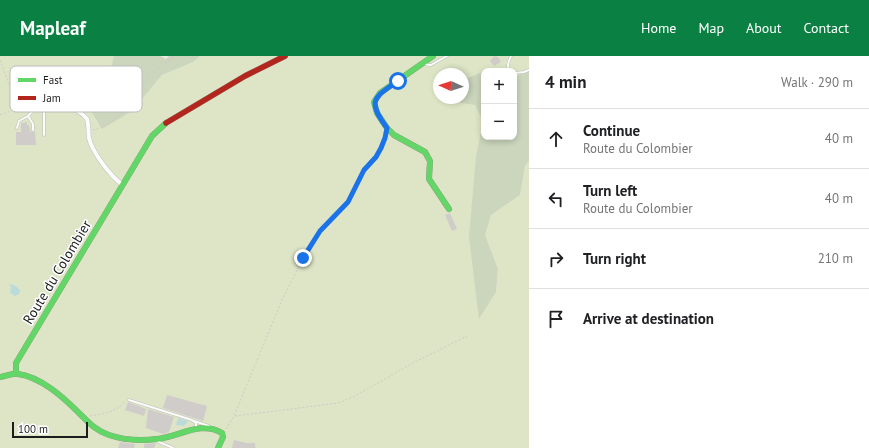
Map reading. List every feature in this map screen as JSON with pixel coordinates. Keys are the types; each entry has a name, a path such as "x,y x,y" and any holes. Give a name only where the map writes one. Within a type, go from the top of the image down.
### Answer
{"street":[{"name":"Route du Colombier","path":"16,374 16,363 152,136 159,128 175,117 252,72 285,56"},
{"path":"433,56 380,93 376,98 374,107 387,128 394,135 425,152 430,160 429,179 449,209"},
{"path":"80,112 87,119 92,146 108,169 123,185"},
{"path":"0,377 16,374 25,376 55,392 99,431 107,435 131,439 157,439 167,438 195,430 214,428 222,432 223,437 218,448"}],"lane":[{"path":"424,63 426,65 431,65 447,56"},
{"path":"508,68 508,64 511,56"},
{"path":"517,73 529,70"},
{"path":"17,128 19,121 28,116 32,112"},
{"path":"43,112 44,135"},
{"path":"28,116 33,124 33,130"},
{"path":"129,400 214,428"},
{"path":"192,420 196,423 195,430"},
{"path":"157,439 159,442 173,448"}],"path":[{"path":"142,88 149,76 175,56"},
{"path":"0,60 10,87"},
{"path":"0,115 10,111"},
{"path":"89,130 99,128 112,121 122,112"},
{"path":"222,432 234,416 282,300 303,258 320,231 348,202 364,170 376,157 381,148 387,128"},
{"path":"234,416 339,403 355,396 411,364 466,336"},
{"path":"85,419 89,416 115,410 129,400"}],"green space":[{"path":"0,56 114,56 111,66 10,66 10,112 142,112 142,99 162,75 193,62 200,56 529,56 529,68 517,76 517,68 481,68 481,73 469,78 469,68 433,68 433,104 475,105 481,117 481,131 476,156 479,319 496,292 498,269 485,235 491,215 520,195 525,166 529,161 529,448 0,448"},
{"path":"114,56 160,56 166,59 169,56 200,56 193,62 162,75 142,99 142,66 111,66"},
{"path":"529,68 529,161 525,166 520,195 491,215 485,235 498,269 496,292 479,319 469,237 476,156 481,131 481,140 517,140 517,76"},
{"path":"481,72 481,117 475,105 468,104 469,77"},
{"path":"92,112 130,112 102,129"}],"water":[{"path":"9,284 17,287 20,291 19,294 15,296 10,293 11,287"},
{"path":"178,418 188,421 183,426 176,425"}],"building":[{"path":"494,56 498,57 501,62 494,66 490,61"},
{"path":"27,122 30,131 35,132 36,145 16,145 16,132 21,132 21,123"},
{"path":"450,213 457,229 452,231 445,215"},
{"path":"167,395 207,406 203,421 163,408"},
{"path":"128,402 146,409 144,416 125,410"},
{"path":"148,409 174,417 169,432 163,434 146,428"},
{"path":"234,440 246,443 255,443 255,447 257,448 232,448"},
{"path":"120,442 135,444 134,448 118,448"},
{"path":"156,443 154,448 144,448 144,444"}],"traffic: fast":[{"path":"433,56 380,93 374,102 377,113 387,128 394,135 425,152 430,161 429,179 449,209"},
{"path":"16,374 16,363 152,136 166,123"},
{"path":"0,377 18,374 43,383 66,401 92,426 115,437 151,440 165,438 190,430 206,428 214,429 222,433 223,437 218,448"}],"traffic: jam":[{"path":"166,123 245,76 285,56"}],"route":[{"path":"303,258 320,231 345,207 364,170 376,157 381,148 387,128 374,107 374,102 380,93 398,81"}]}
